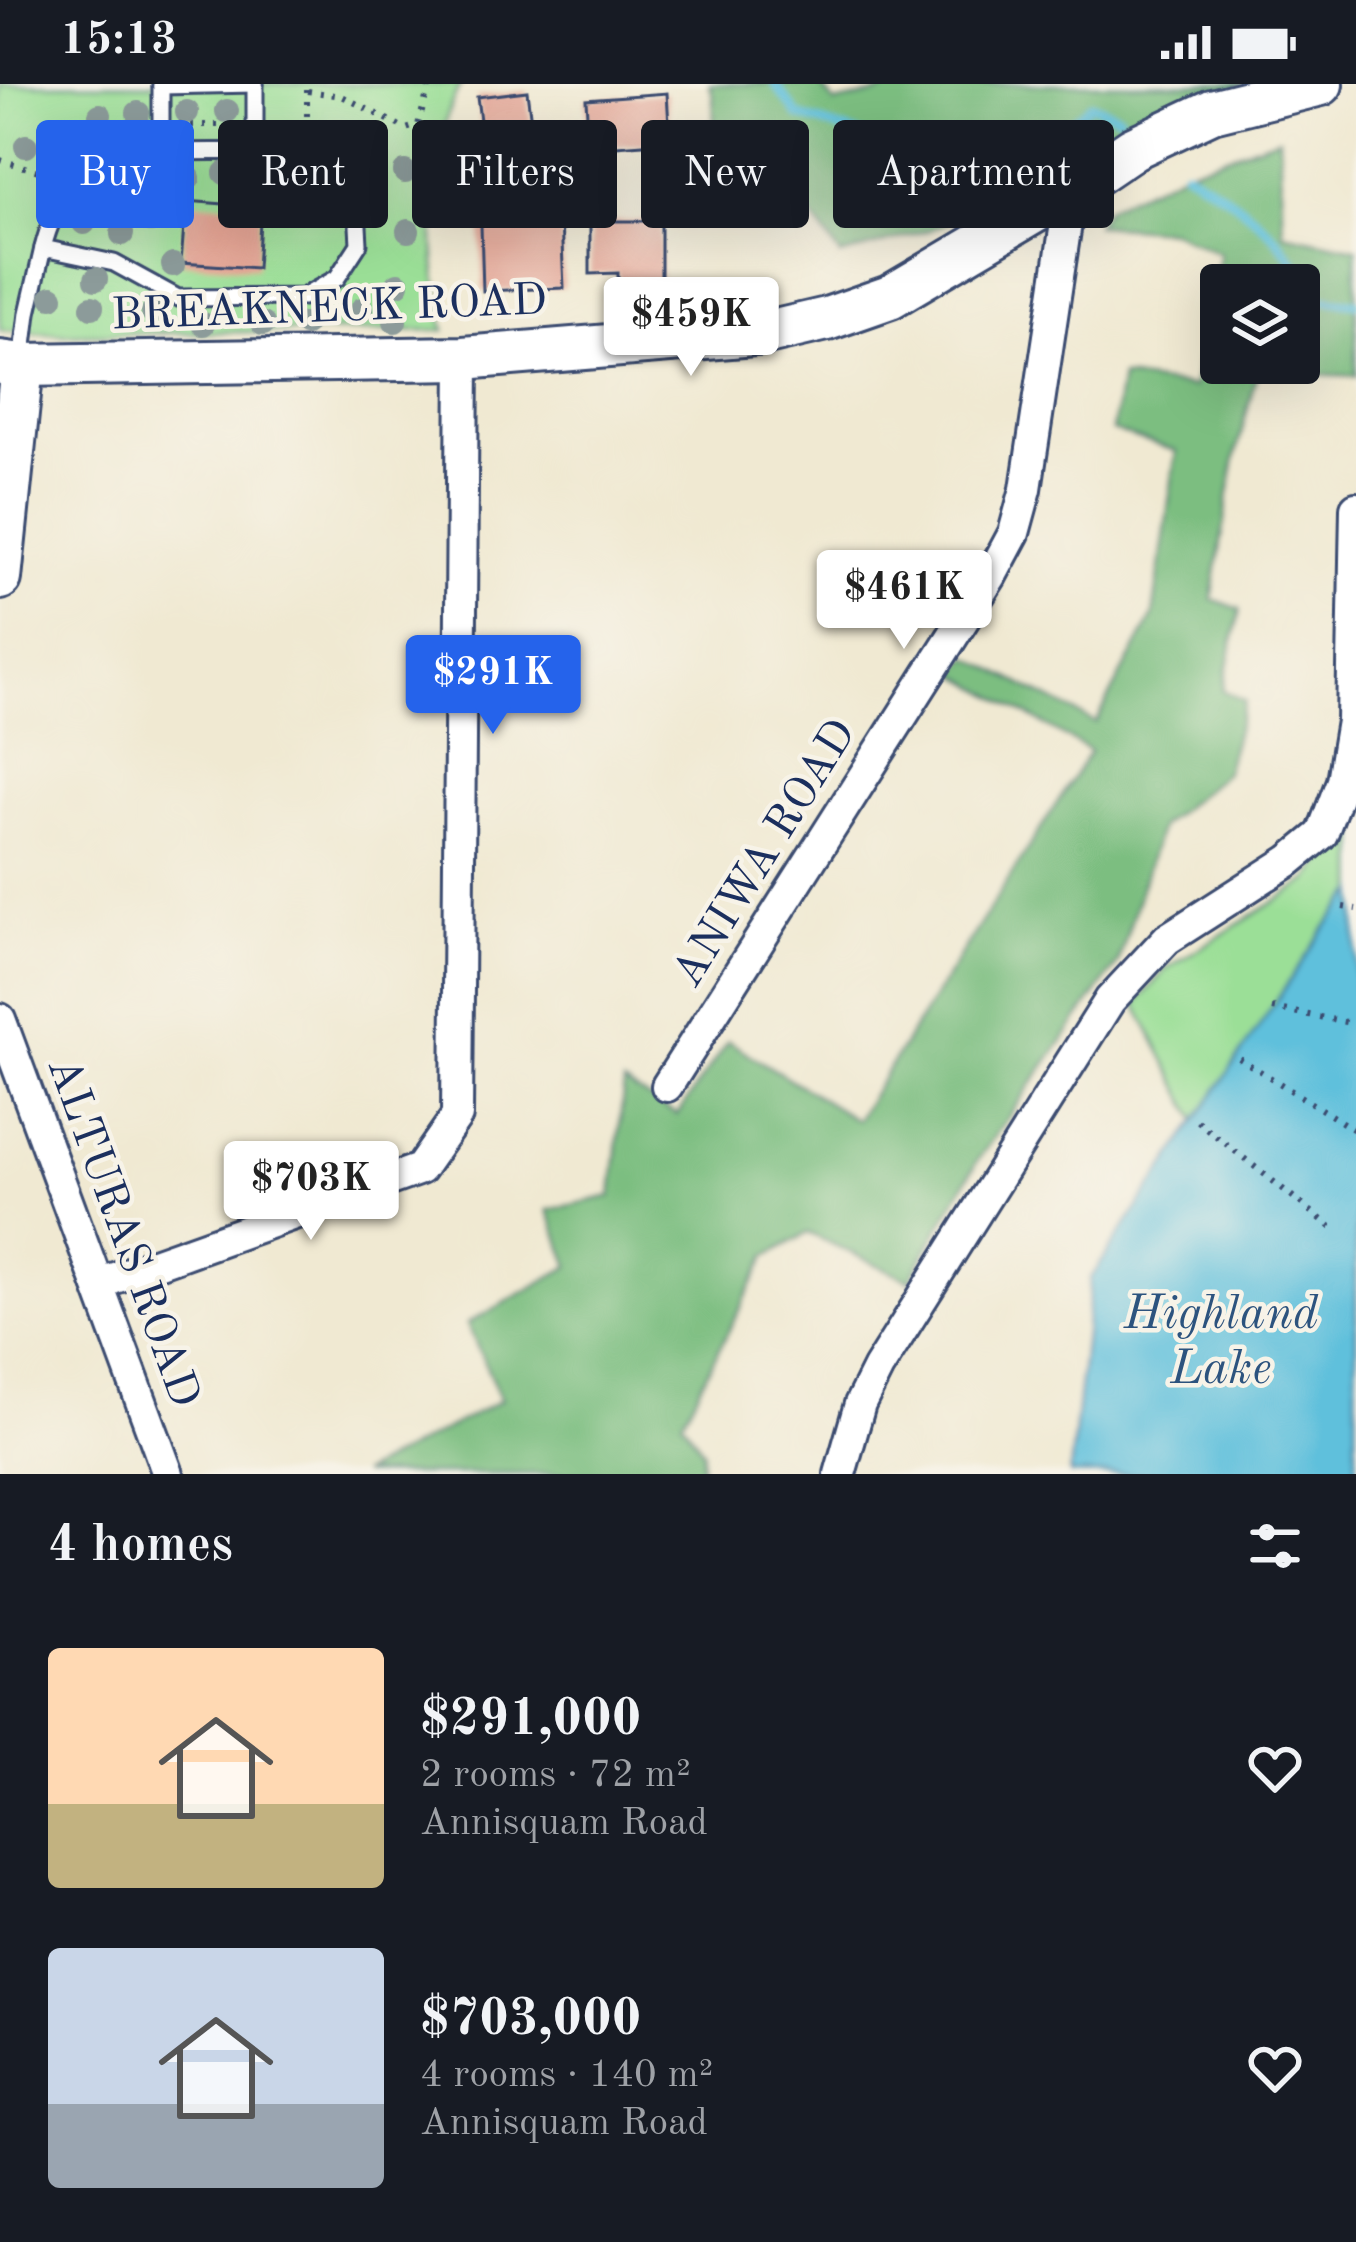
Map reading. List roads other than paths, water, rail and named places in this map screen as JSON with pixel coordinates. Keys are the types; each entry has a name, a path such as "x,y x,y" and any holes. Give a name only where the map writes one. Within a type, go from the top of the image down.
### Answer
{"street":[{"name":"BREAKNECK ROAD","path":"1114,161 1212,112 1322,84"},
{"name":"BREAKNECK ROAD","path":"11,364 463,358 767,333 827,320 890,297 1007,228"},
{"name":"ANIWA ROAD","path":"668,1086 992,576 1014,533 1026,489 1065,228"},
{"path":"98,1284 420,1169 457,1117 463,358"},
{"path":"0,578 11,364"},
{"path":"840,1474 860,1404 878,1368 1110,1000 1167,939 1289,861 1322,834 1342,781 1352,721 1356,508"},
{"name":"ALTURAS ROAD","path":"0,1019 168,1474"}],"lane":[{"path":"160,120 161,85 255,84 255,120"},
{"path":"11,364 48,228"},
{"path":"43,248 114,263 178,298 303,297 337,278 358,244 358,228"}],"water":[{"name":"Highland Lake","path":"1356,891 1356,1474 1070,1474 1091,1278 1323,931"}],"waterway":[{"path":"775,84 798,116 876,140 901,158 931,164 1053,138 1091,104 1119,116"},
{"path":"1185,171 1261,223 1290,256 1314,298 1356,303"}]}
